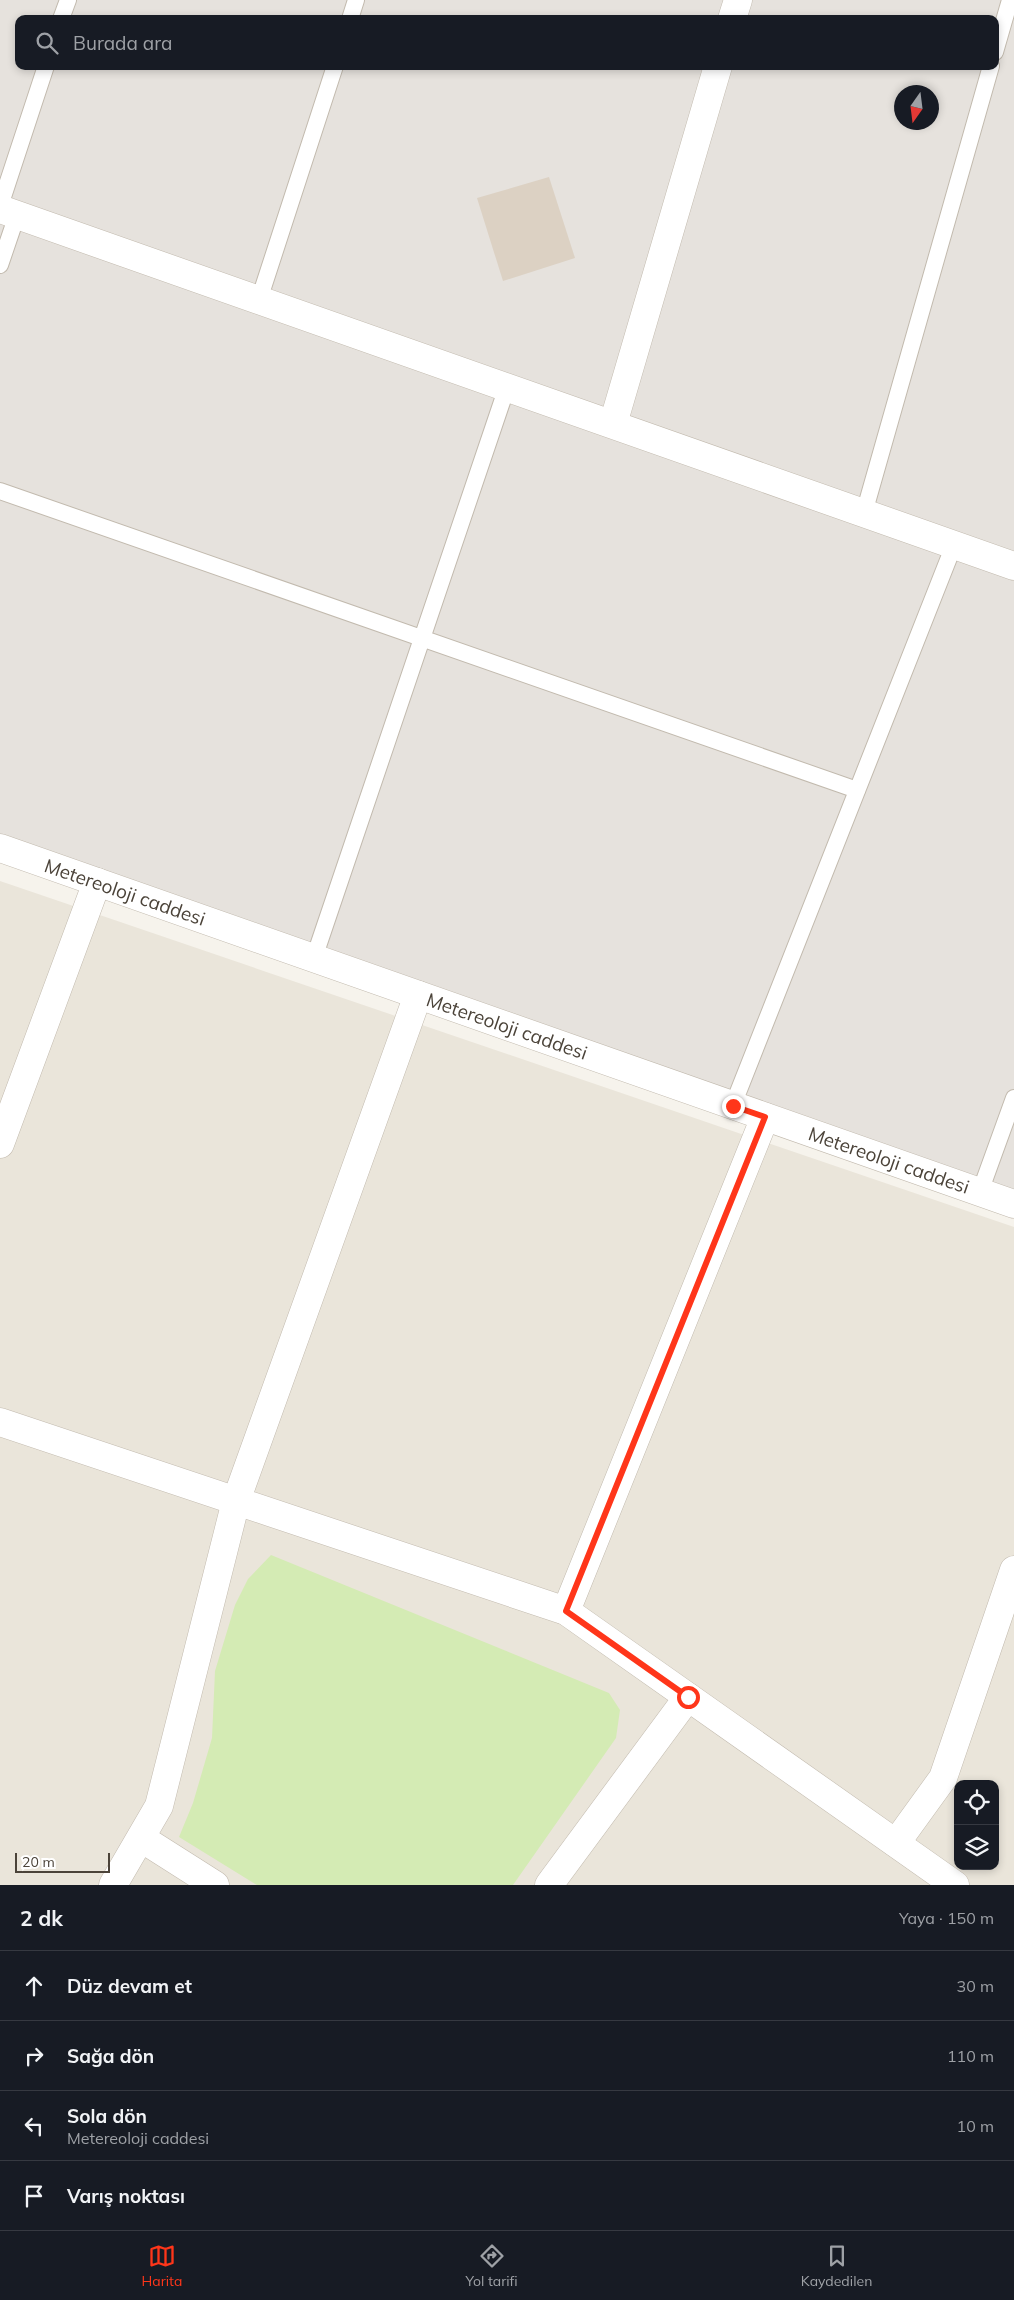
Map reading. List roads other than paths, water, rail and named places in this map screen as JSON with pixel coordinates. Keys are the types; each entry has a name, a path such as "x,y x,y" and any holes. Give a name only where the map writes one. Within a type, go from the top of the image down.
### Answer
{"street":[{"path":"733,15 738,0"},
{"path":"613,424 717,70"},
{"path":"6,210 1014,566"},
{"name":"Metereoloji caddesi","path":"0,848 1014,1204"},
{"path":"0,1144 97,882"},
{"path":"113,1885 159,1806 236,1501 418,995"},
{"path":"566,1611 765,1117"},
{"path":"0,1422 566,1611 955,1885"},
{"path":"896,1844 943,1778 1014,1570"},
{"path":"549,1885 688,1697"},
{"path":"141,1838 215,1885"}],"lane":[{"path":"62,15 68,0"},
{"path":"351,15 356,0"},
{"path":"999,38 1010,0"},
{"path":"0,265 6,210 45,70"},
{"path":"258,300 334,70"},
{"path":"864,513 990,70"},
{"path":"314,958 507,387"},
{"path":"0,491 857,790"},
{"path":"733,1106 954,545"},
{"path":"980,1192 1014,1098"}]}
